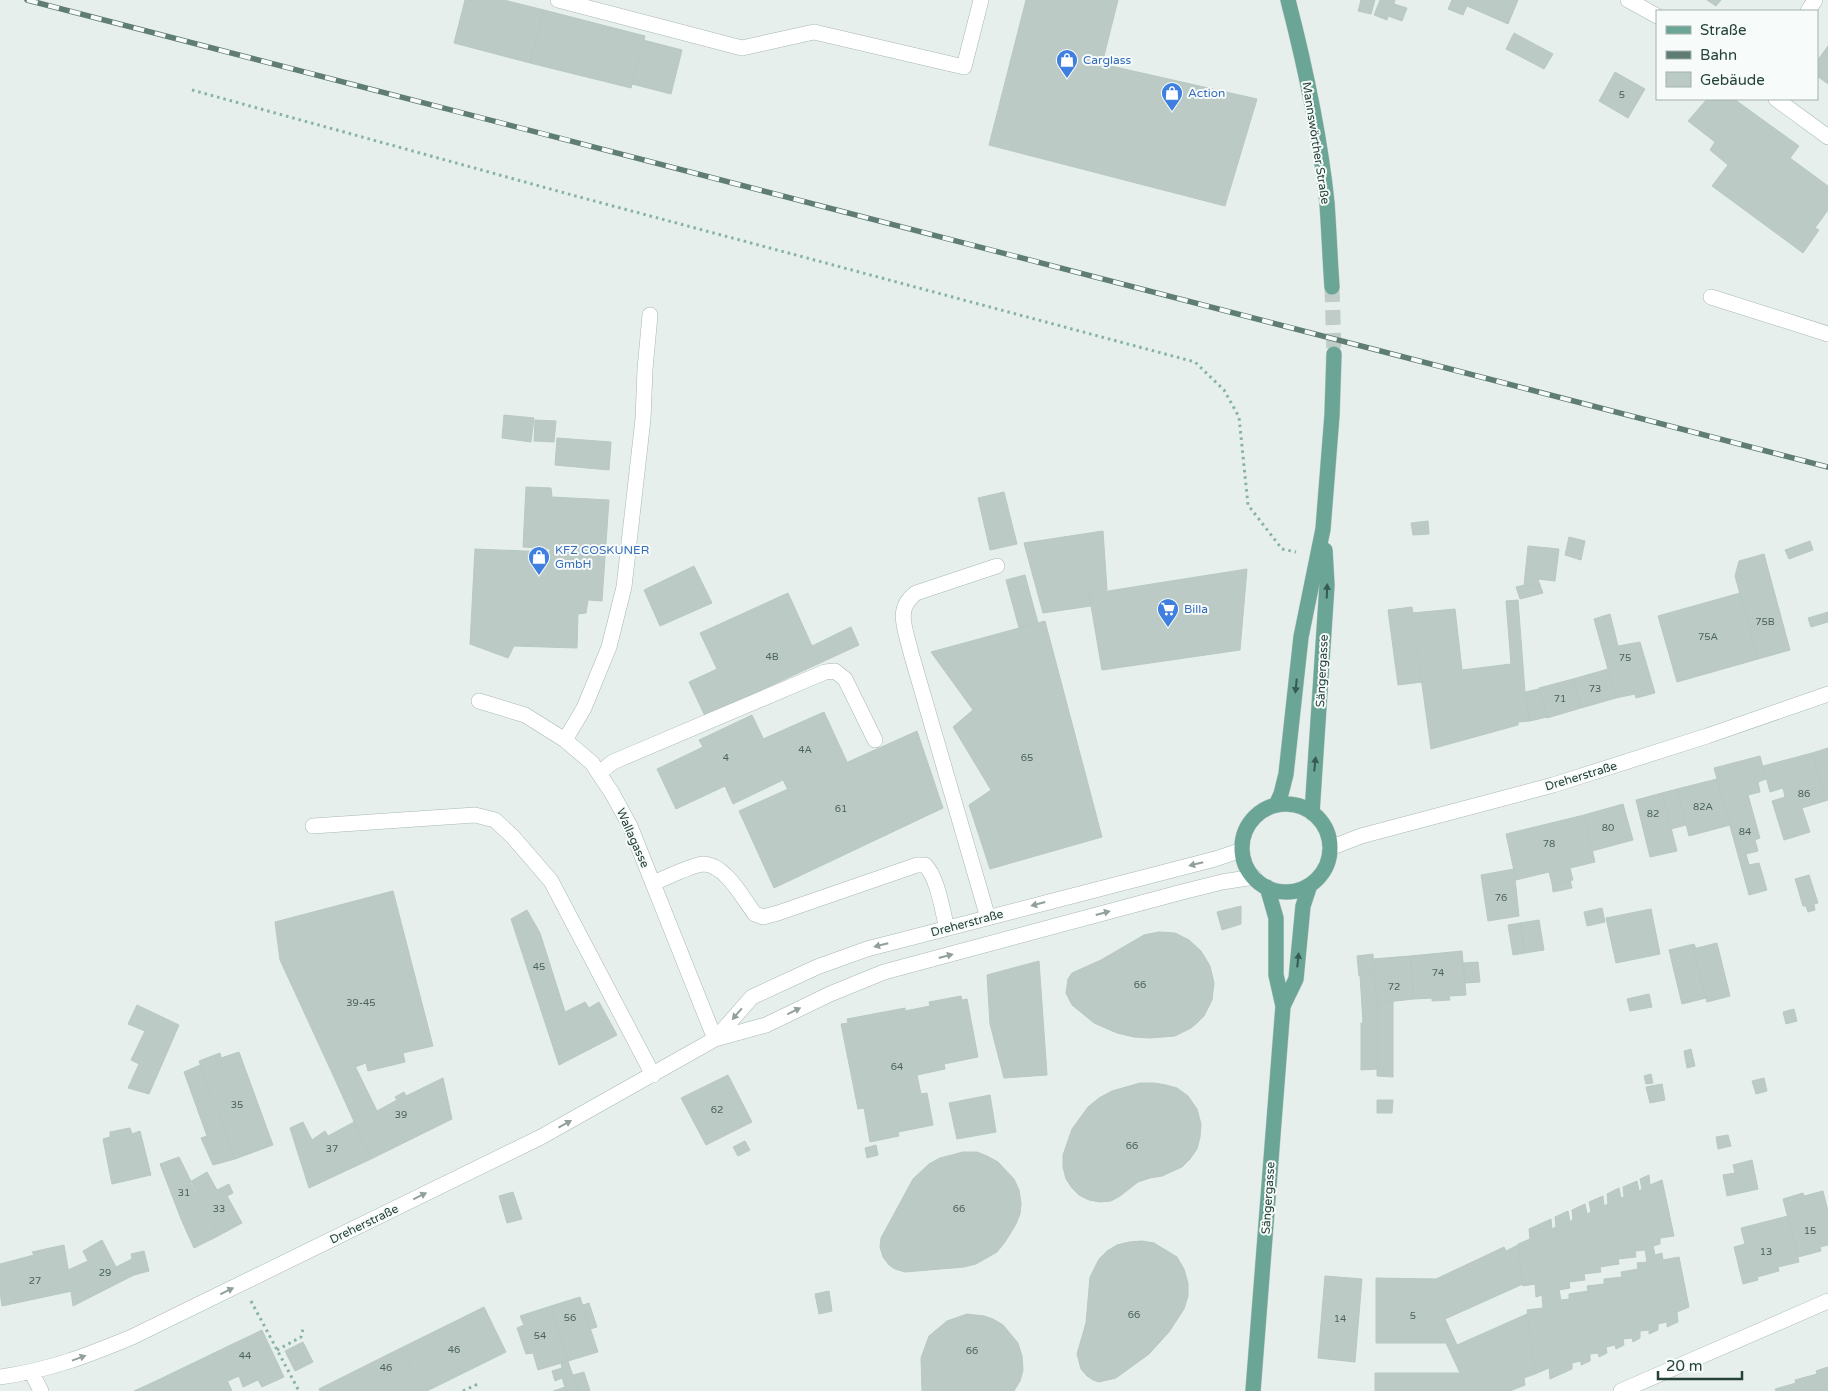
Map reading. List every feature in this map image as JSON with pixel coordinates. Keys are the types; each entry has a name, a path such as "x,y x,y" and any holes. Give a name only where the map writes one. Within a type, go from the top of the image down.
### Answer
{"main road":[{"name":"Mannswörther Straße","path":"1288,0 1298,40 1316,133 1326,202 1332,287"},
{"name":"Sängergasse","path":"1276,805 1286,774 1301,637 1323,529 1332,415 1334,354"},
{"name":"Sängergasse","path":"1312,812 1327,585 1323,529"},
{"path":"1289,804 1301,806 1312,812 1322,822 1328,834 1330,848 1324,871 1310,885 1296,891 1281,892 1267,887 1254,877 1246,864 1242,850 1248,827 1255,817 1276,805 1289,804"},
{"name":"Sängergasse","path":"1283,1006 1296,979 1303,906 1310,885"},
{"name":"Sängergasse","path":"1253,1391 1283,1006 1276,974 1276,918 1267,887"}],"street":[{"path":"558,0 742,48 814,32 964,67 981,0"},
{"path":"1628,0 1656,15"},
{"path":"1777,100 1828,137"},
{"path":"1711,297 1828,334"},
{"path":"565,740 584,708 609,647 624,587 643,418 650,315"},
{"path":"988,918 911,653 902,615 903,606 916,593 997,566"},
{"path":"598,773 614,762 825,672 835,671 845,679 875,740"},
{"name":"Dreherstraße","path":"1330,848 1361,836 1553,785 1707,736 1828,694"},
{"name":"Wallagasse","path":"478,701 525,715 565,740 592,763 630,826 715,1039"},
{"path":"313,826 475,815 494,820 513,836 551,881 652,1075"},
{"name":"Dreherstraße","path":"715,1039 752,997 817,967 868,949 1215,859 1242,850"},
{"path":"653,883 703,864 714,867 728,876 755,914 763,916 778,913 917,865 925,865 930,870 933,878 947,928"},
{"name":"Dreherstraße","path":"0,1377 32,1373 77,1359 132,1337 541,1137 715,1039 766,1025 830,994 884,972 1198,888 1254,877"},
{"path":"1621,1391 1828,1300"},
{"path":"32,1373 41,1391"}],"path":[{"path":"192,90 582,198 1195,362 1224,390 1239,417 1248,505 1282,549 1318,556"},
{"path":"242,1283 299,1391"},
{"path":"277,1350 301,1337 303,1329"},
{"path":"463,1391 478,1384"}],"building":[{"path":"465,0 504,0 544,10 530,63 454,43"},
{"path":"1026,0 1118,0 1102,64 1257,99 1225,206 989,145"},
{"path":"1361,0 1375,0 1371,14 1358,11"},
{"path":"1380,0 1395,0 1394,4 1407,8 1402,21 1388,16 1387,20 1374,15"},
{"path":"1452,0 1518,0 1508,24 1467,6 1463,15 1448,9"},
{"path":"1707,0 1721,0 1716,6"},
{"path":"544,10 645,36 631,88 530,63"},
{"path":"1514,33 1553,54 1544,69 1506,49"},
{"path":"643,40 682,50 671,94 632,84"},
{"path":"1828,46 1828,84 1818,77 1818,60"},
{"path":"1615,72 1645,89 1628,118 1599,101"},
{"path":"1706,100 1735,100 1799,146 1790,158 1828,186 1828,210 1815,228 1819,230 1803,253 1712,186 1728,165 1710,150 1715,142 1688,121"},
{"path":"504,415 534,418 531,442 502,438"},
{"path":"535,420 556,421 554,442 534,441"},
{"path":"557,438 611,442 609,470 555,465"},
{"name":"KFZ COSKUNER GmbH","path":"526,487 551,488 552,497 609,500 602,601 588,600 586,613 578,614 577,648 514,646 508,658 470,644 475,549 550,552 550,549 523,547"},
{"path":"1004,492 1017,544 990,550 978,498"},
{"path":"1428,521 1429,534 1413,535 1411,523"},
{"path":"1103,531 1107,590 1089,594 1091,606 1043,613 1024,543"},
{"path":"1569,537 1585,541 1581,560 1565,555"},
{"path":"1810,541 1813,550 1789,559 1785,550"},
{"path":"1528,546 1559,549 1555,581 1538,579 1540,585 1524,585"},
{"path":"1764,554 1790,650 1758,659 1735,576 1739,561"},
{"path":"694,566 712,603 660,626 644,590"},
{"name":"Billa","path":"1247,569 1240,650 1102,670 1089,594"},
{"path":"1025,575 1038,623 1019,628 1006,580"},
{"path":"1530,584 1540,585 1543,593 1520,599 1516,587"},
{"path":"788,593 812,646 851,627 859,645 705,716 689,682 717,669 700,633"},
{"path":"1740,593 1758,659 1677,682 1658,616"},
{"path":"1518,600 1525,692 1530,721 1518,722 1518,725 1431,749 1412,613 1455,609 1462,670 1511,664 1506,601"},
{"path":"1412,607 1422,682 1398,685 1388,610"},
{"path":"1828,612 1828,622 1811,627 1808,618"},
{"path":"1610,614 1618,646 1640,642 1655,693 1636,698 1635,694 1616,698 1594,619"},
{"path":"1045,621 1102,837 990,869 969,805 991,790 953,727 973,710 931,652"},
{"path":"1608,669 1616,698 1581,708 1573,679"},
{"path":"1573,679 1581,708 1547,718 1539,688"},
{"path":"1539,689 1547,717 1530,721 1525,692"},
{"path":"824,712 847,762 788,790 763,739"},
{"path":"752,715 783,780 733,804 725,786 676,809 657,769 703,747 699,740"},
{"path":"917,731 943,808 774,888 739,811"},
{"path":"1828,748 1828,800 1825,801 1812,753"},
{"path":"1812,753 1825,801 1802,808 1810,832 1784,840 1772,801 1785,797 1783,788 1770,792 1763,766"},
{"path":"1760,756 1766,779 1758,782 1760,792 1748,795 1760,838 1755,840 1758,851 1746,854 1749,865 1759,863 1767,890 1749,895 1714,768"},
{"path":"1717,779 1730,825 1689,836 1677,789"},
{"path":"1677,789 1686,825 1671,829 1662,793"},
{"path":"1662,793 1677,851 1650,857 1636,800"},
{"path":"1623,804 1633,840 1592,851 1584,815"},
{"path":"1584,815 1595,862 1570,868 1573,880 1552,884 1549,872 1516,880 1506,834"},
{"path":"1514,869 1519,916 1488,921 1481,875"},
{"path":"1809,875 1818,903 1814,904 1815,910 1808,912 1806,906 1803,906 1795,879"},
{"path":"1570,880 1572,888 1553,892 1552,884"},
{"path":"393,891 433,1046 403,1053 405,1062 368,1071 366,1063 333,1075 280,960 275,922"},
{"path":"1241,906 1241,924 1222,930 1217,912"},
{"path":"1602,908 1605,922 1587,926 1584,912"},
{"path":"1651,909 1660,954 1616,963 1606,918"},
{"path":"527,910 540,933 565,1012 585,1002 589,1008 599,1002 617,1035 559,1065 511,919"},
{"path":"1539,920 1544,950 1525,953 1520,923"},
{"path":"1520,923 1525,953 1513,955 1508,925"},
{"path":"1159,932 1175,933 1189,940 1201,951 1210,966 1214,983 1212,1000 1204,1016 1191,1028 1175,1036 1134,1037 1117,1033 1094,1023 1072,1005 1066,993 1068,979 1072,973 1101,960 1144,935"},
{"path":"1717,943 1730,996 1707,1002 1693,949"},
{"path":"1694,944 1696,949 1693,949 1706,998 1682,1004 1669,950"},
{"path":"1462,951 1466,995 1449,996 1450,1000 1414,999 1410,956"},
{"path":"1373,954 1374,974 1359,976 1357,956"},
{"path":"1410,956 1414,999 1377,1003 1373,959"},
{"path":"1039,961 1047,1075 1004,1078 990,1024 987,975"},
{"path":"1478,962 1480,982 1465,983 1463,963"},
{"path":"1374,974 1377,1009 1377,1069 1361,1070 1361,1023 1363,1023 1360,975"},
{"path":"1649,994 1652,1007 1630,1011 1627,999"},
{"path":"961,996 962,1000 967,999 978,1057 944,1064 945,1069 917,1075 921,1094 927,1093 933,1125 898,1132 899,1136 870,1142 864,1108 858,1109 841,1024 848,1023 847,1019 905,1008 905,1011 930,1006 929,1002"},
{"path":"1393,1001 1393,1077 1377,1076 1377,1003"},
{"path":"137,1005 179,1025 149,1094 128,1088 139,1064 131,1060 145,1031 128,1024"},
{"path":"1794,1009 1797,1021 1786,1024 1783,1012"},
{"path":"1691,1049 1695,1066 1687,1068 1684,1051"},
{"path":"239,1052 273,1145 235,1159 199,1061 220,1053 221,1058"},
{"path":"200,1065 235,1159 213,1165 201,1138 207,1136 184,1072"},
{"path":"355,1066 377,1111 397,1100 395,1097 404,1092 406,1096 443,1078 452,1119 371,1159 333,1075"},
{"path":"1651,1074 1653,1083 1646,1084 1644,1076"},
{"path":"728,1075 752,1122 706,1145 681,1098"},
{"path":"1764,1078 1767,1091 1756,1094 1752,1081"},
{"path":"1140,1083 1166,1085 1177,1088 1188,1096 1197,1109 1201,1124 1197,1149 1182,1167 1162,1176 1138,1182 1111,1201 1089,1200 1079,1195 1072,1188 1066,1179 1063,1167 1063,1155 1072,1129 1088,1107 1099,1098 1112,1091"},
{"path":"1662,1084 1665,1100 1650,1103 1646,1087"},
{"path":"990,1095 996,1132 957,1139 949,1103"},
{"path":"1377,1100 1393,1100 1392,1113 1377,1113"},
{"path":"303,1122 312,1140 325,1131 328,1136 354,1122 371,1159 309,1188 290,1128"},
{"path":"130,1128 132,1134 140,1131 151,1175 112,1184 103,1139 110,1137 110,1132"},
{"path":"1728,1135 1731,1146 1718,1149 1716,1137"},
{"path":"745,1141 750,1150 738,1156 733,1147"},
{"path":"876,1145 878,1155 867,1158 865,1148"},
{"path":"963,1152 977,1152 987,1156 998,1162 1014,1179 1019,1190 1021,1203 1020,1214 1016,1224 997,1252 976,1264 964,1267 905,1272 895,1269 883,1257 880,1247 881,1238 913,1179 929,1164 940,1158"},
{"path":"179,1157 218,1236 194,1248 160,1164"},
{"path":"1752,1160 1758,1189 1727,1196 1723,1175 1735,1173 1733,1165"},
{"path":"207,1172 217,1190 229,1184 233,1193 227,1196 242,1223 218,1236 190,1182"},
{"path":"1649,1175 1650,1185 1662,1180 1674,1236 1660,1238 1660,1244 1653,1246 1655,1255 1662,1253 1663,1260 1679,1257 1689,1307 1677,1312 1678,1322 1667,1327 1667,1322 1658,1324 1658,1330 1649,1334 1649,1330 1640,1331 1640,1338 1633,1342 1632,1338 1623,1339 1624,1345 1616,1349 1615,1345 1606,1347 1607,1353 1599,1357 1598,1353 1590,1354 1590,1361 1581,1365 1581,1361 1572,1363 1572,1369 1550,1379 1549,1368 1535,1374 1527,1310 1543,1308 1542,1295 1536,1297 1535,1284 1523,1286 1518,1244 1530,1239 1529,1229 1551,1219 1552,1229 1556,1227 1555,1217 1568,1211 1570,1222 1573,1219 1572,1210 1585,1204 1587,1214 1591,1212 1589,1202 1603,1196 1604,1206 1608,1204 1607,1194 1619,1188 1621,1198 1624,1197 1623,1187 1637,1181 1639,1191 1642,1189 1640,1179","holes":["1645,1250 1647,1262 1637,1263 1638,1269 1621,1272 1622,1277 1604,1279 1604,1284 1587,1286 1588,1291 1569,1294 1569,1299 1561,1300 1559,1290 1570,1288 1569,1282 1585,1280 1584,1274 1601,1272 1600,1267 1619,1264 1618,1259 1636,1257 1635,1251"]},
{"path":"1823,1191 1828,1211 1828,1245 1820,1247 1821,1251 1798,1257 1783,1199 1803,1193 1804,1196"},
{"path":"513,1192 522,1219 507,1223 499,1196"},
{"path":"1788,1216 1799,1262 1778,1267 1779,1271 1757,1277 1758,1280 1743,1284 1734,1247 1745,1244 1741,1228"},
{"path":"102,1240 116,1267 132,1259 131,1254 144,1251 149,1271 134,1275 73,1306 68,1270 88,1261 83,1251"},
{"path":"1142,1241 1154,1243 1177,1257 1184,1269 1188,1283 1188,1296 1184,1309 1169,1332 1149,1354 1116,1378 1099,1382 1087,1376 1081,1369 1077,1354 1086,1323 1090,1277 1099,1259 1107,1251 1117,1245"},
{"path":"64,1245 72,1291 2,1306 0,1264 34,1255 32,1252"},
{"path":"1518,1245 1523,1284 1445,1319 1457,1345 1527,1314 1535,1374 1524,1378 1525,1385 1510,1391 1375,1391 1375,1373 1460,1373 1446,1343 1376,1343 1376,1278 1436,1279 1504,1247 1506,1251"},
{"path":"1325,1276 1362,1279 1355,1362 1318,1358"},
{"path":"829,1291 832,1311 819,1314 815,1294"},
{"path":"580,1297 598,1352 568,1361 551,1306"},
{"path":"589,1303 597,1327 590,1329 583,1305"},
{"path":"551,1306 568,1361 538,1370 533,1353 526,1354 517,1328 524,1325 520,1316"},
{"path":"484,1307 506,1352 427,1391 423,1391 401,1348"},
{"path":"967,1314 993,1319 1003,1325 1018,1343 1022,1356 1023,1370 1020,1381 1014,1391 922,1391 921,1358 929,1336 947,1321"},
{"path":"262,1330 284,1377 262,1387 258,1380 243,1387 239,1376 228,1381 214,1353"},
{"path":"303,1342 313,1362 295,1371 285,1351"},
{"path":"401,1348 423,1391 320,1391 319,1389"},
{"path":"214,1353 232,1391 134,1391 156,1381"},
{"path":"568,1361 578,1391 553,1391 565,1387 562,1378 555,1381 552,1371 562,1368 561,1363"},
{"path":"1828,1367 1828,1391 1822,1391 1816,1371"},
{"path":"584,1372 590,1391 578,1391 573,1375"},
{"path":"1817,1374 1822,1391 1798,1391 1795,1380"},
{"path":"1796,1383 1798,1391 1776,1391 1775,1389"}],"tunnel":[{"path":"1332,287 1334,354"}],"railway":[{"path":"27,0 1828,467"}],"place":[{"name":"Carglass","path":"1067,79"},
{"name":"Action","path":"1172,112"},
{"name":"KFZ COSKUNER GmbH","path":"539,576"},
{"name":"Billa","path":"1168,628"}]}
